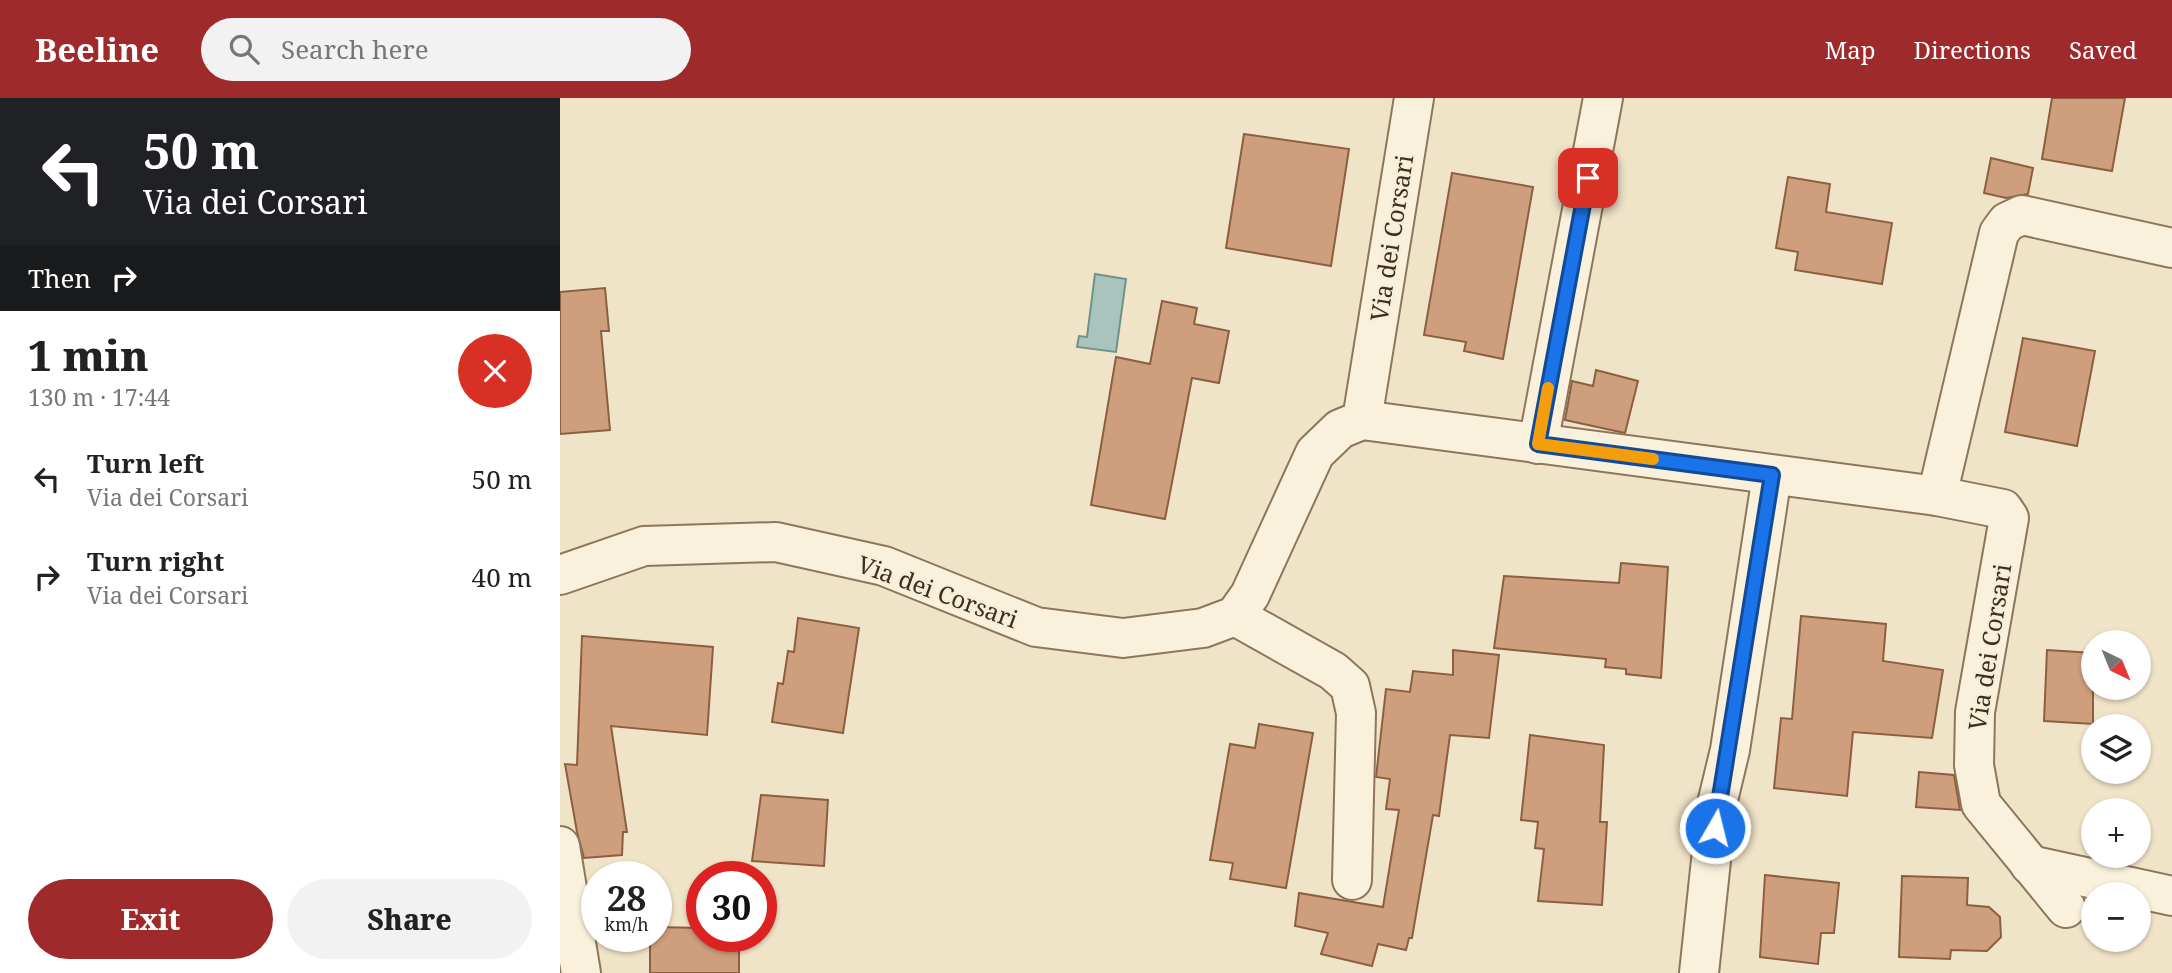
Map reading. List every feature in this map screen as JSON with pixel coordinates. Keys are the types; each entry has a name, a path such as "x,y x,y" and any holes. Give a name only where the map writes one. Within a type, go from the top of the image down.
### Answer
{"street":[{"name":"Via dei Corsari","path":"1414,98 1362,420 1937,496 2003,509 2009,518 1975,712 1974,765 1981,804 2066,908"},
{"path":"1538,444 1603,98"},
{"path":"1937,496 1999,233 2007,222 2022,215 2172,248"},
{"path":"1352,880 1356,713 1350,686 1333,671 1235,616 1250,595 1315,453 1340,429 1362,420"},
{"path":"1699,973 1717,804 1730,750 1772,475"},
{"name":"Via dei Corsari","path":"560,575 644,546 776,542 884,565 1036,627 1123,638 1203,628 1235,616"},
{"path":"560,846 581,973"},
{"path":"2031,865 2172,896"}],"water":[{"path":"1095,274 1126,279 1116,352 1077,347 1079,336 1087,337"}],"building":[{"path":"2052,98 2125,98 2112,171 2042,159"},
{"path":"1244,134 1349,149 1331,266 1226,248"},
{"path":"1991,158 2033,168 2028,194 2006,198 1984,193"},
{"path":"1452,173 1533,187 1503,359 1464,351 1466,342 1424,335"},
{"path":"1788,177 1830,184 1826,212 1892,223 1882,284 1795,270 1798,252 1776,248"},
{"path":"605,288 609,331 601,331 610,430 560,434 560,292"},
{"path":"1162,301 1197,308 1194,324 1229,331 1219,383 1192,378 1165,519 1091,505 1116,357 1150,364"},
{"path":"2023,338 2095,351 2077,446 2005,432"},
{"path":"1596,370 1638,381 1625,433 1565,420 1572,381 1593,386"},
{"path":"1621,563 1668,567 1661,678 1626,674 1626,669 1605,667 1606,659 1494,648 1504,576 1619,583"},
{"path":"1801,616 1886,624 1883,661 1943,670 1932,738 1853,732 1847,796 1774,788 1781,718 1792,719"},
{"path":"798,618 859,628 843,733 772,722 778,683 783,684 788,651 794,652"},
{"path":"582,636 713,647 707,735 611,726 627,832 623,832 622,855 584,858 577,832 565,764 577,765"},
{"path":"1453,650 1499,655 1489,738 1450,735 1439,816 1433,815 1412,938 1409,938 1406,950 1378,944 1372,966 1321,954 1328,933 1295,926 1299,893 1383,907 1399,810 1386,809 1390,779 1376,777 1386,689 1410,692 1413,671 1453,675"},
{"path":"2047,650 2081,652 2081,700 2093,700 2093,714 2081,714 2081,723 2044,721"},
{"path":"1259,724 1313,733 1286,888 1230,879 1233,863 1210,860 1230,744 1255,748"},
{"path":"1530,735 1604,745 1600,822 1607,822 1602,905 1538,901 1544,849 1535,848 1538,822 1521,820"},
{"path":"1919,772 1954,775 1960,810 1916,807"},
{"path":"761,795 828,800 824,866 752,861"},
{"path":"1765,875 1839,883 1834,933 1821,933 1818,964 1760,957"},
{"path":"1902,876 1968,878 1967,905 1989,907 2000,917 2001,937 1987,951 1951,950 1950,959 1899,957"},
{"path":"672,927 686,928 686,952 739,952 739,973 650,973 650,952 672,952"}],"slow traffic":[{"path":"1548,388 1538,444 1653,459"}],"route":[{"path":"1588,178 1538,444 1772,475 1730,750 1717,804 1715,828"}]}
